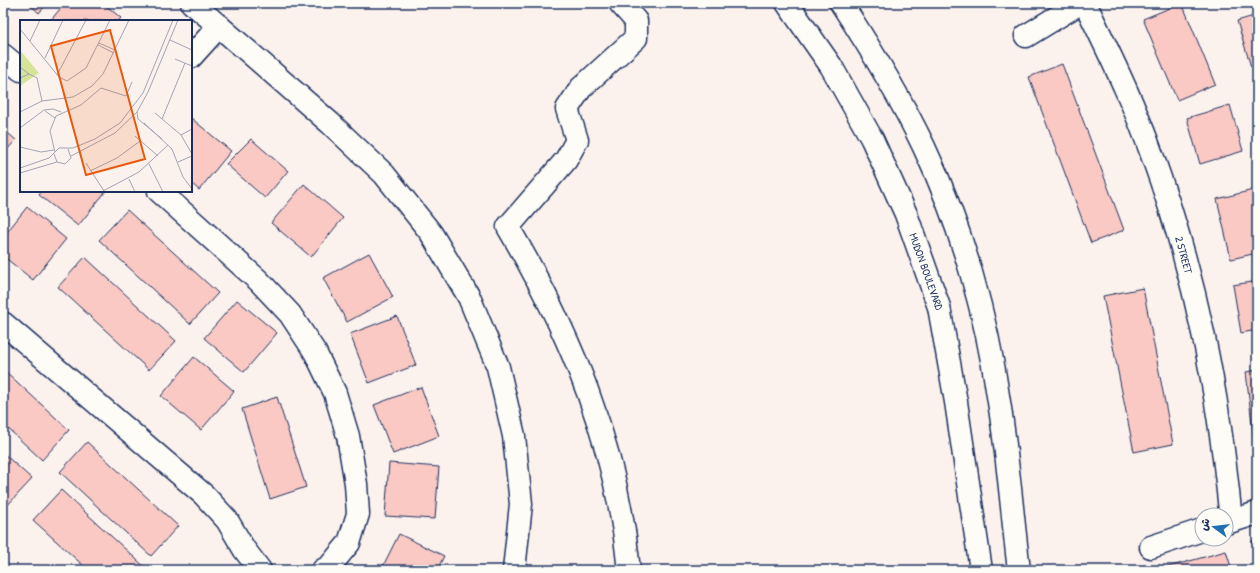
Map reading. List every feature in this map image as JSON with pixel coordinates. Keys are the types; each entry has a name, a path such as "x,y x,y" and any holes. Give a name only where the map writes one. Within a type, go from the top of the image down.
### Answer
{"street":[{"path":"620,3 636,21 636,38 581,88 567,109 577,140 566,160 508,227 546,295 563,331 594,408 616,481 625,533 629,570"},
{"name":"MUDON BOULEVARD","path":"787,3 831,66 872,139 906,214 939,307 956,402 981,570"},
{"path":"840,3 857,28 892,87 924,148 950,211 972,275 988,342 999,401 1019,570"},
{"path":"857,28 860,3"},
{"path":"1026,36 1080,3"},
{"name":"2 STREET","path":"1085,3 1134,109 1152,154 1182,246 1208,355 1226,465 1227,507"},
{"path":"193,11 219,26 330,123 384,174 431,233 470,298 498,367 514,436 521,504 514,570"},
{"path":"192,56 219,26"},
{"path":"3,55 20,69"},
{"path":"160,192 259,281 290,314 315,352 335,393 348,436 356,484 358,514 349,543 330,566 323,570"},
{"path":"3,323 204,495 227,520 244,549 260,570"},
{"path":"1234,520 1257,513"},
{"path":"1151,547 1194,533"},
{"path":"235,534 240,570"}],"building":[{"path":"28,3 48,3 39,13"},
{"path":"65,3 103,3 121,18 119,20 51,20"},
{"path":"1182,3 1215,84 1177,100 1143,19"},
{"path":"1257,15 1257,65 1251,67 1237,21"},
{"path":"1062,64 1124,230 1091,243 1029,77"},
{"path":"1230,105 1243,151 1200,164 1187,118"},
{"path":"192,119 231,151 199,190 192,184"},
{"path":"3,129 16,140 3,154"},
{"path":"251,139 288,171 265,198 226,164"},
{"path":"304,184 343,218 311,257 271,223"},
{"path":"1257,189 1257,253 1231,259 1217,199"},
{"path":"41,192 105,192 78,226 39,195"},
{"path":"27,207 66,239 33,280 3,256 3,237"},
{"path":"127,210 218,293 190,324 99,240"},
{"path":"369,253 393,297 347,322 323,278"},
{"path":"85,257 176,341 149,370 58,287"},
{"path":"1257,281 1257,330 1241,333 1233,285"},
{"path":"1143,288 1173,444 1134,452 1103,296"},
{"path":"237,300 277,333 244,372 204,338"},
{"path":"397,316 416,365 369,383 350,334"},
{"path":"194,357 234,391 201,430 161,396"},
{"path":"3,369 69,430 42,460 3,424"},
{"path":"1257,370 1257,459 1256,459 1246,372"},
{"path":"421,387 439,436 393,454 374,405"},
{"path":"277,397 306,487 270,499 242,409"},
{"path":"87,442 178,526 151,556 60,472"},
{"path":"3,453 32,479 4,509 3,508"},
{"path":"389,463 439,467 435,519 385,516"},
{"path":"61,490 148,570 88,570 33,520"},
{"path":"399,534 444,556 437,570 381,570"},
{"path":"1257,540 1257,557 1252,541"},
{"path":"1226,551 1232,570 1157,570"}]}
